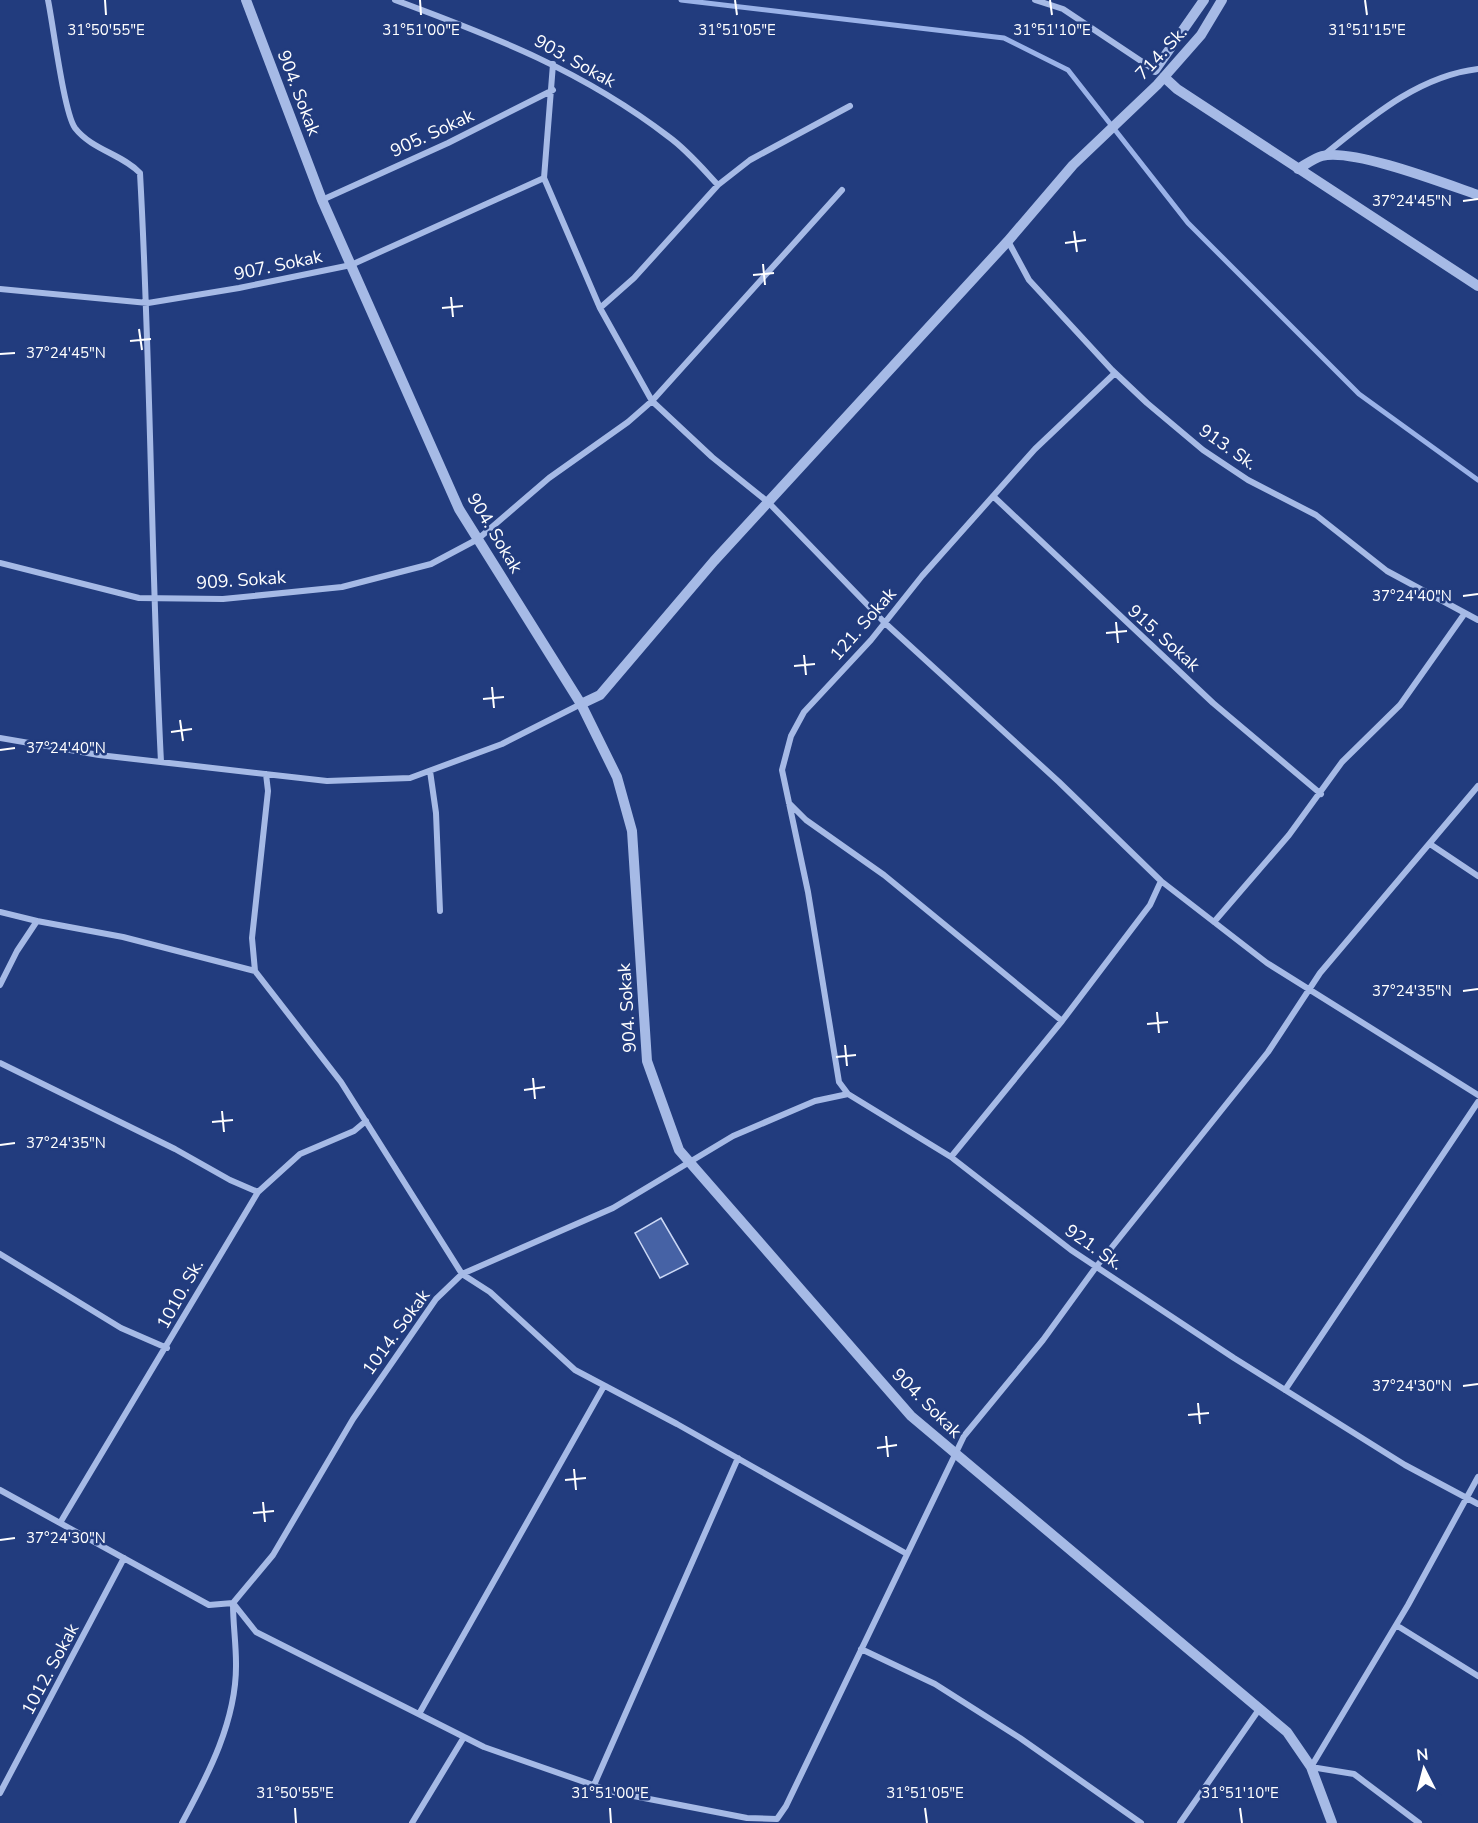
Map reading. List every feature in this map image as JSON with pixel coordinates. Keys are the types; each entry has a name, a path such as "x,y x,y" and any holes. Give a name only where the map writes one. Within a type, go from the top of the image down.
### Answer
{"street":[{"path":"48,0 68,104 75,128 98,147 131,163 140,173 148,303 161,762"},
{"name":"904. Sokak","path":"246,0 322,200 459,509 582,704 617,777 632,831 647,1061 679,1150 911,1416 1287,1732 1311,1767 1332,1823"},
{"name":"903. Sokak","path":"394,0 497,37 597,87 671,138 718,185"},
{"path":"1035,0 1063,9 1160,74 1177,89 1478,286"},
{"path":"1058,0 1063,9"},
{"path":"1160,74 1204,0"},
{"name":"714. Sk.","path":"582,704 600,695 714,561 1008,242 1073,165 1141,98 1160,74 1201,35 1222,0"},
{"path":"553,64 544,178 600,308 652,401 712,457 768,502 885,623 1059,782 1161,881 1267,963 1478,1095"},
{"path":"1298,169 1323,156 1403,95 1453,72 1478,69"},
{"name":"905. Sokak","path":"322,200 448,143 552,90"},
{"path":"600,308 634,278 718,185 750,160 850,106"},
{"path":"1323,156 1346,157 1405,169 1478,195"},
{"name":"907. Sokak","path":"0,289 148,303 239,288 351,265 544,178"},
{"name":"909. Sokak","path":"0,563 139,598 223,599 342,587 431,564 478,539 549,478 628,422 652,401 842,190"},
{"name":"913. Sk.","path":"1008,242 1029,280 1115,373 1147,404 1212,456 1248,480 1316,515 1387,571 1478,620"},
{"name":"121. Sokak","path":"848,1094 839,1082 808,892 782,770 792,735 800,720 993,496 1035,449 1115,373"},
{"name":"915. Sokak","path":"993,496 1213,703 1321,794"},
{"path":"1214,922 1321,794 1342,762 1400,705 1465,613"},
{"path":"0,738 99,755 327,781 410,778 502,744 582,704"},
{"path":"430,771 436,813 440,911"},
{"path":"266,774 268,790 252,938 255,971 341,1082 462,1275 490,1292 575,1370 738,1458 907,1554"},
{"path":"777,1819 786,1806 964,1436 1043,1340 1096,1267 1268,1052 1311,990 1320,973 1478,786"},
{"path":"788,803 806,820 884,875 1062,1021"},
{"path":"1431,844 1478,876"},
{"path":"951,1157 1062,1021 1150,905 1161,881"},
{"path":"0,912 123,937 255,971"},
{"path":"0,985 17,951 37,921"},
{"path":"0,1063 258,1192"},
{"path":"690,1163 733,1136 815,1101 848,1094"},
{"name":"921. Sk.","path":"848,1094 951,1157 1096,1267 1405,1465 1478,1504"},
{"path":"1285,1390 1478,1102"},
{"name":"1010. Sk.","path":"60,1523 167,1348 233,1231 258,1192 300,1154 354,1131 366,1121"},
{"name":"1014. Sokak","path":"234,1603 273,1555 353,1419 436,1299 462,1275 613,1208 690,1163"},
{"path":"0,1254 121,1328 167,1348"},
{"path":"418,1714 604,1386"},
{"path":"594,1785 738,1458"},
{"path":"1419,1823 1354,1774 1311,1767 1396,1625 1478,1477"},
{"path":"0,1490 209,1605 234,1603"},
{"name":"1012. Sokak","path":"0,1793 124,1558"},
{"path":"234,1603 256,1632 484,1747 613,1792 747,1818 777,1819 785,1823"},
{"path":"182,1823 209,1774 228,1721 236,1665 234,1603"},
{"path":"1396,1625 1478,1676"},
{"path":"861,1649 935,1684 1020,1738 1142,1823"},
{"path":"1180,1823 1260,1708"},
{"path":"412,1823 464,1737"},
{"path":"0,1772 8,1778"}],"building":[{"path":"661,1218 688,1264 660,1278 635,1233"}],"waterway":[{"path":"681,0 1004,38 1068,70 1188,223 1359,394 1478,480"}]}
